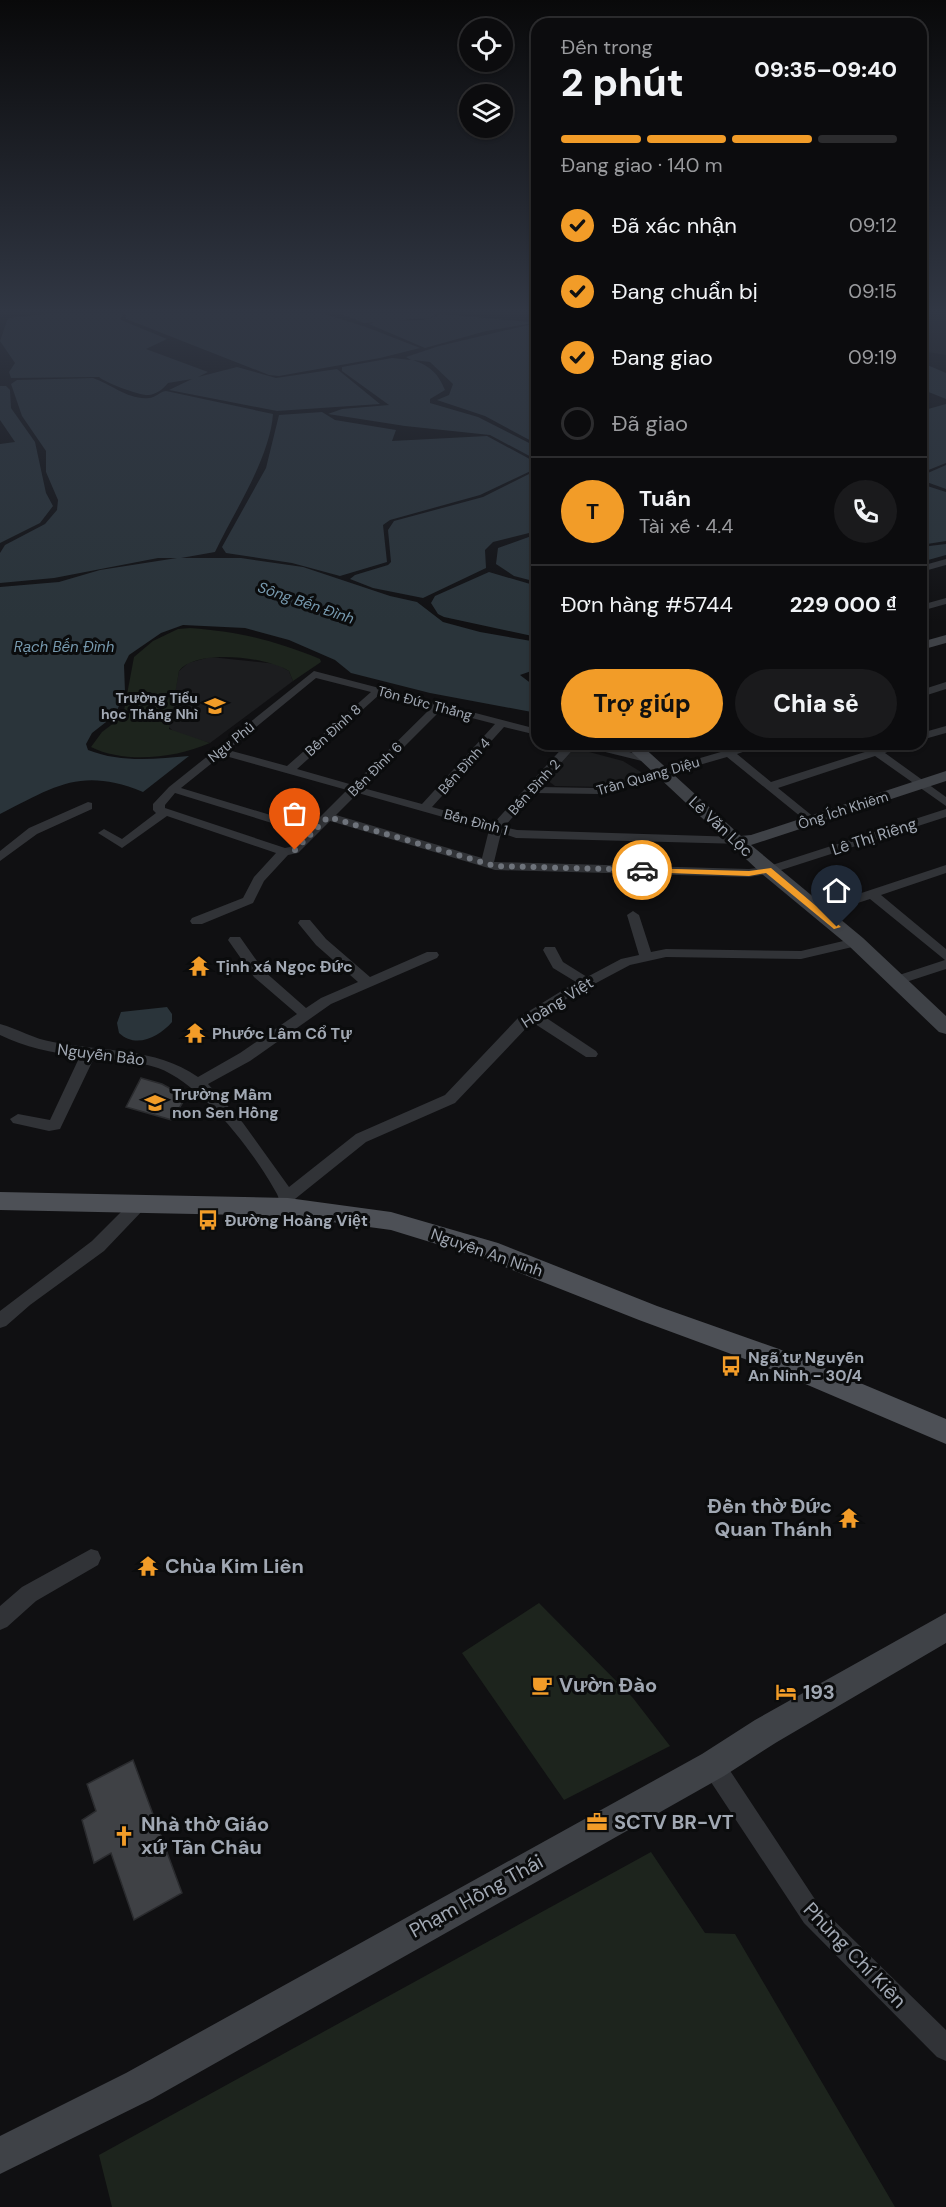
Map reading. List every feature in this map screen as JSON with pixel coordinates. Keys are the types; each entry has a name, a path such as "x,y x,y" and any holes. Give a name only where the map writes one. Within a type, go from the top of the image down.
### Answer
{"main road":[{"name":"Nguyễn An Ninh","path":"0,1201 138,1204 288,1202 391,1221 489,1250 648,1313 770,1357 946,1432"}],"street":[{"path":"927,567 946,562"},
{"path":"927,606 946,601"},
{"path":"927,645 943,642"},
{"name":"Tôn Đức Thắng","path":"314,674 531,730"},
{"name":"Ngư Phủ","path":"165,812 159,810 159,804 173,789 314,674"},
{"path":"293,691 322,683 349,683"},
{"path":"927,692 946,686"},
{"name":"Bến Đình 8","path":"289,770 378,691"},
{"name":"Bến Đình 6","path":"197,921 248,900 258,880 284,852 295,850 311,831 328,817 438,707"},
{"name":"Bến Đình 4","path":"425,808 502,723"},
{"path":"927,735 946,729"},
{"name":"Bến Đình 2","path":"487,864 496,828 534,790 567,750"},
{"path":"602,750 657,766"},
{"name":"Lê Văn Lộc","path":"638,750 768,870 856,942 946,1028"},
{"name":"Trần Quang Diệu","path":"534,790 592,792 657,766 739,750"},
{"path":"874,750 946,802"},
{"path":"769,787 883,750"},
{"name":"Bến Đình 1","path":"220,751 516,834 739,841"},
{"path":"729,753 811,821"},
{"name":"Ông Ích Khiêm","path":"739,841 753,840 946,776"},
{"path":"173,789 311,831"},
{"path":"0,856 33,831 88,806"},
{"path":"104,833 122,844 165,812 284,852"},
{"name":"Lê Thị Riêng","path":"328,817 503,867 749,873 768,870 946,813"},
{"path":"818,912 946,869"},
{"path":"873,895 946,956"},
{"path":"633,915 646,956"},
{"path":"305,923 321,942 367,982"},
{"path":"235,940 259,974 306,1015"},
{"name":"Hoàng Việt","path":"288,1202 361,1138 450,1099 503,1041 532,1015 586,982 626,962 666,953 788,956 856,942"},
{"path":"550,950 560,966 586,982"},
{"path":"198,1083 245,1057 326,1001 432,955"},
{"path":"895,981 946,964"},
{"path":"532,1015 591,1054"},
{"name":"Nguyễn Bảo","path":"0,1029 43,1047 157,1062 188,1075 220,1103 276,1179 288,1202"},
{"path":"18,1119 49,1126 55,1125 88,1054"},
{"path":"0,1321 24,1300 98,1246 138,1204"},
{"path":"0,1620 29,1594 91,1558"},
{"name":"Phạm Hồng Thái","path":"0,2156 139,2086 713,1764 946,1627"},
{"name":"Phùng Chí Kiên","path":"713,1764 812,1915 946,2048"}],"shaded area":[{"path":"190,628 256,638 303,652 320,659 321,662 293,681 289,671 265,662 232,657 200,659 179,671 169,729 210,743 182,752 150,757 119,756 91,747 102,732 123,716 134,657 153,641 178,629"},
{"name":"Trường Tiểu học Thắng Nhì","path":"210,657 277,664 289,671 293,681 210,743 175,733 169,727 169,722 179,671 188,663"},
{"path":"572,750 582,750 623,761 641,772 639,776 605,787 555,786 547,780"},
{"path":"539,1603 633,1698 670,1746 564,1800 462,1653"},
{"path":"651,1852 705,1933 735,1934 895,2207 112,2207 99,2155"}],"water":[{"path":"0,416 17,416 35,442 46,493 53,506 40,523 0,543 0,444 15,442 0,420"},
{"name":"Rạch Bến Đình","path":"22,416 273,416 258,466 215,552 181,558 241,558 303,567 390,596 417,602 443,622 480,632 531,641 531,671 520,675 531,683 531,712 430,693 351,673 335,660 289,640 245,628 183,625 161,633 129,655 124,665 125,692 115,715 92,733 86,744 88,750 113,757 151,759 189,756 143,792 102,781 69,783 37,795 0,814 0,587 59,582 100,570 177,558 158,558 54,578 0,583 0,553 5,545 45,524 57,510 58,500 46,472 46,451"},
{"path":"279,416 328,416 335,420 396,430 392,441 487,436 531,460 531,471 480,495 390,520 383,525 387,562 340,576 292,563 226,553 222,547 266,468"},
{"path":"341,416 475,416 531,444 531,457 490,435 405,426"},
{"path":"485,416 531,416 531,441"},
{"path":"927,416 946,416 946,463 927,471"},
{"path":"946,465 946,489 927,482 927,473"},
{"path":"531,473 531,532 493,542 485,550 486,568 423,598 373,588 350,579 391,562 388,530 394,521 483,497"},
{"path":"927,486 946,492 946,541 927,544"},
{"path":"531,536 531,580 514,576 496,564 498,548"},
{"path":"946,544 946,555 927,560 927,546"},
{"path":"489,572 531,584 531,636 444,617 438,614 431,603 435,596"},
{"path":"167,1007 172,1014 172,1022 154,1036 140,1041 126,1038 119,1033 117,1023 121,1012"}],"building":[{"name":"Trường Mầm non Sen Hồng","path":"141,1078 162,1084 186,1097 172,1120 126,1107"},
{"name":"Nhà thờ Giáo xứ Tân Châu","path":"133,1760 182,1893 134,1920 111,1853 94,1863 82,1820 96,1811 87,1784"}],"way so far":[{"path":"295,850 311,831 328,817 495,866 642,870"}],"place":[{"name":"Trường Tiểu học Thắng Nhì","path":"215,706"},
{"name":"Tịnh xá Ngọc Đức","path":"199,966"},
{"name":"Phước Lâm Cổ Tự","path":"195,1033"},
{"name":"Trường Mầm non Sen Hồng","path":"155,1103"},
{"name":"Đường Hoàng Việt","path":"208,1220"},
{"name":"Ngã tư Nguyễn An Ninh - 30/4","path":"731,1366"},
{"name":"Đền thờ Đức Quan Thánh","path":"849,1518"},
{"name":"Chùa Kim Liên","path":"148,1566"},
{"name":"Vườn Đào","path":"542,1685"},
{"name":"193","path":"786,1692"},
{"name":"SCTV BR-VT","path":"597,1822"},
{"name":"Nhà thờ Giáo xứ Tân Châu","path":"124,1836"}],"route":[{"path":"642,870 749,873 768,870 837,927"}],"water label":[{"name":"Sông Bến Đình","path":"306,603"}]}
